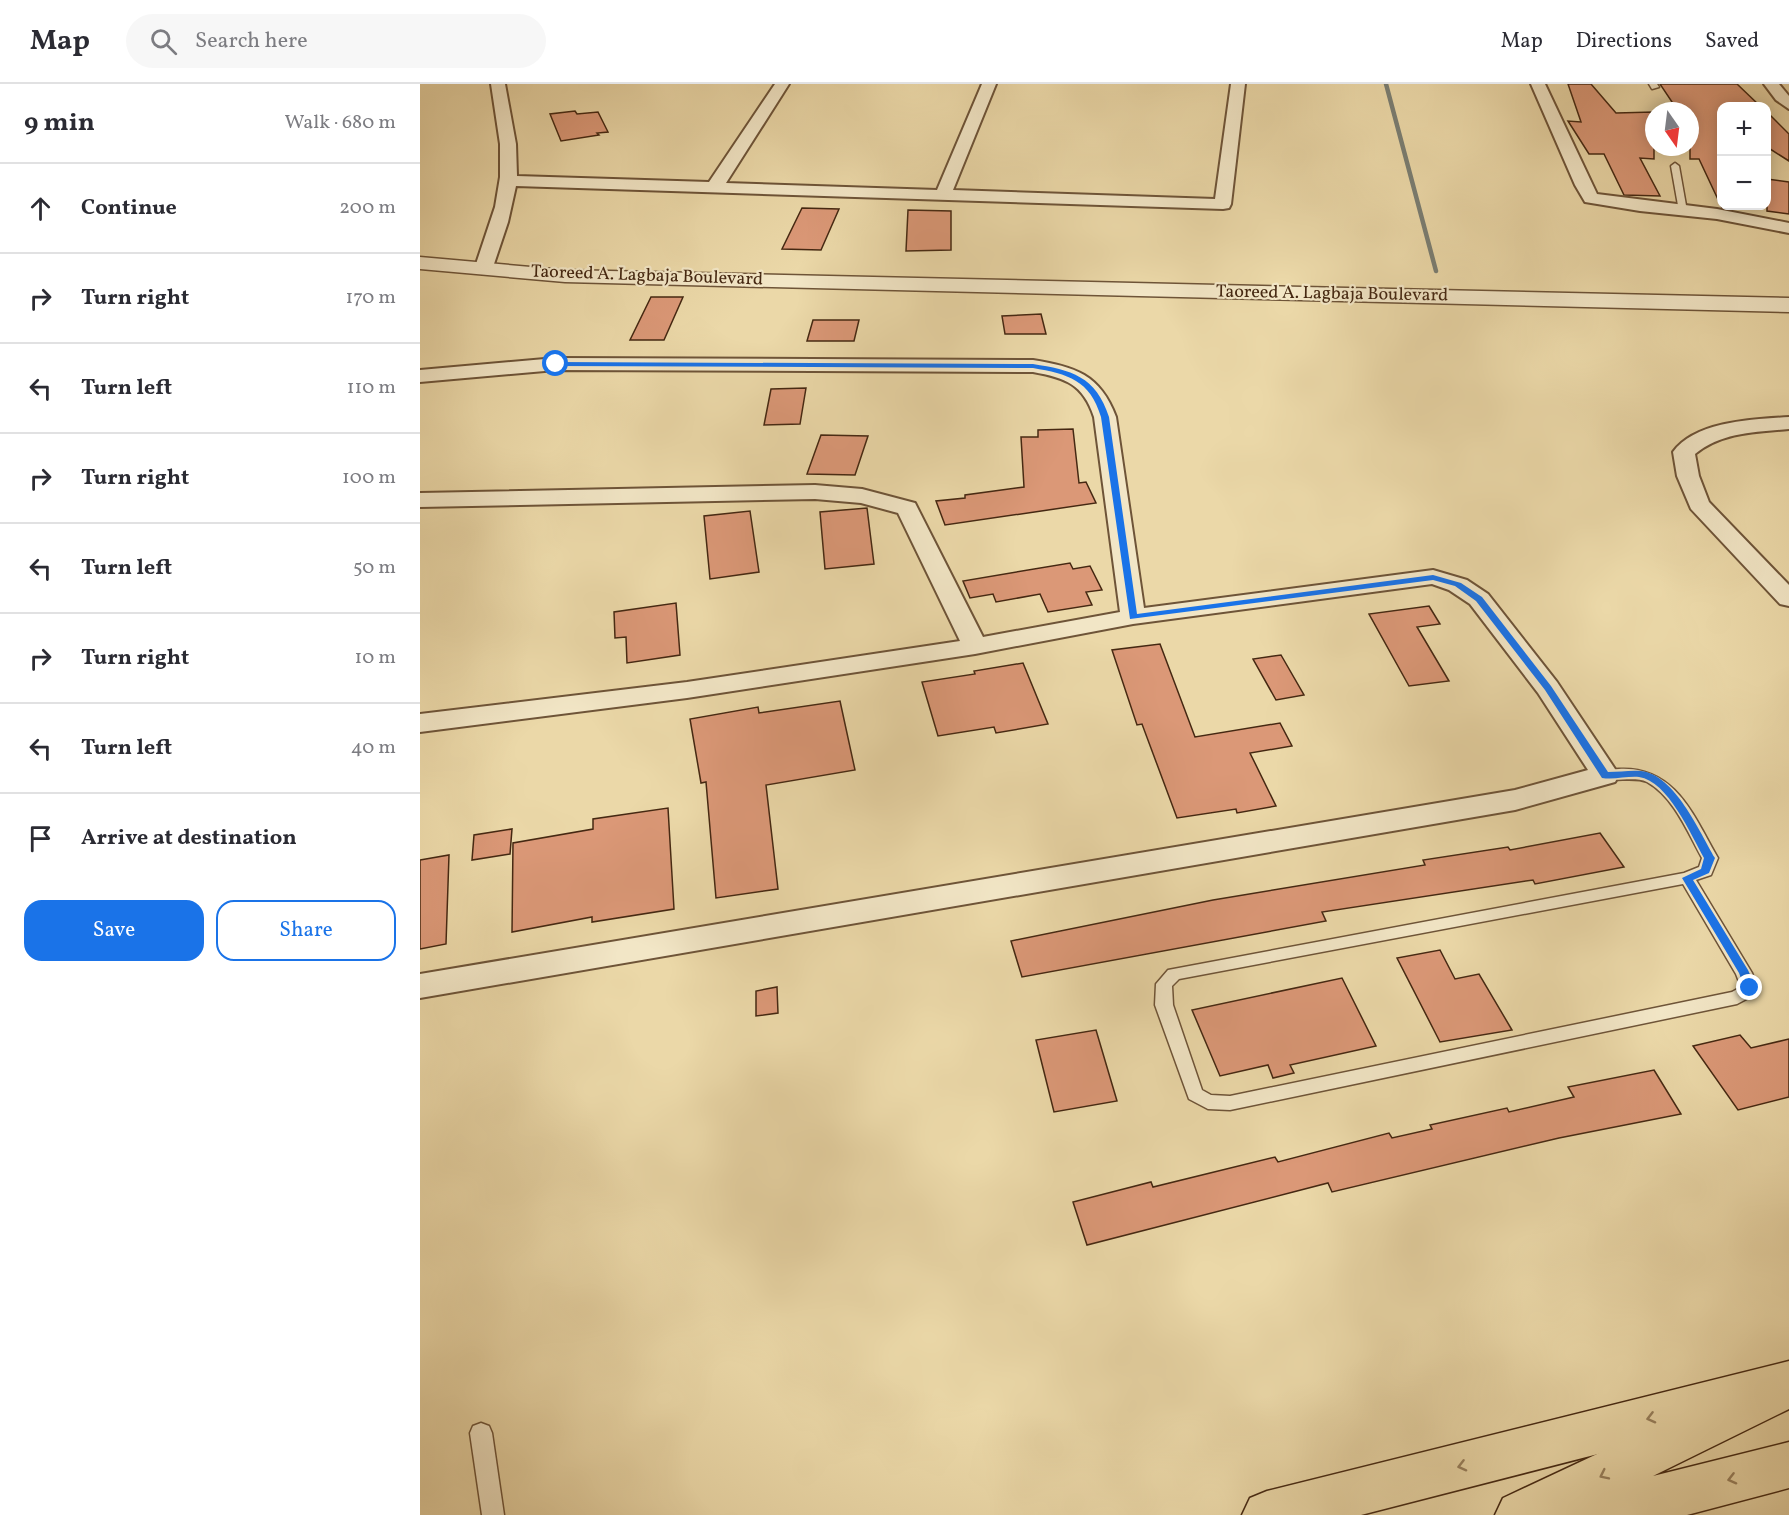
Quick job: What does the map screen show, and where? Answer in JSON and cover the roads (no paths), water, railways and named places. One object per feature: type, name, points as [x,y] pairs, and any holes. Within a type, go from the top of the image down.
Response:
[{"type":"highway","points":[[1267,1515],[1789,1384]]},
{"type":"highway","points":[[1520,1515],[1789,1384]]},
{"type":"highway","points":[[1594,1515],[1789,1465]]},
{"type":"street","points":[[484,267],[506,204],[508,181],[508,143],[499,108],[498,84]]},
{"type":"street","points":[[714,188],[782,84]]},
{"type":"street","points":[[943,195],[990,84]]},
{"type":"street","points":[[508,181],[1223,204],[1238,84]]},
{"type":"street","points":[[1538,84],[1591,198],[1717,214],[1789,228]]},
{"type":"street","points":[[1771,84],[1781,98],[1789,104]]},
{"type":"street","name":"Taoreed A. Lagbaja Boulevard","points":[[420,263],[565,276],[1789,305]]},
{"type":"street","name":"Taoreed A. Lagbaja Boulevard","points":[[874,284],[1050,288]]},
{"type":"street","points":[[420,376],[556,364],[1022,366],[1065,371],[1086,383],[1105,417],[1133,617]]},
{"type":"street","points":[[1789,423],[1740,427],[1696,441],[1684,452],[1688,476],[1699,504],[1789,599]]},
{"type":"street","points":[[420,500],[815,492],[862,496],[907,508],[975,646]]},
{"type":"street","points":[[420,723],[687,690],[975,646],[1133,617],[1433,577],[1458,585],[1479,599],[1548,688],[1605,775],[1515,800],[420,986]]},
{"type":"lane","points":[[1675,166],[1683,211]]},
{"type":"lane","points":[[1605,775],[1641,774],[1660,781],[1673,797],[1710,858],[1705,871],[1687,878],[1174,975],[1164,984],[1164,1005],[1195,1094],[1208,1102],[1230,1103],[1737,998],[1750,988],[1744,973],[1687,878]]},
{"type":"lane","points":[[481,1432],[493,1515]]},
{"type":"waterway","points":[[1386,84],[1436,271]]}]
